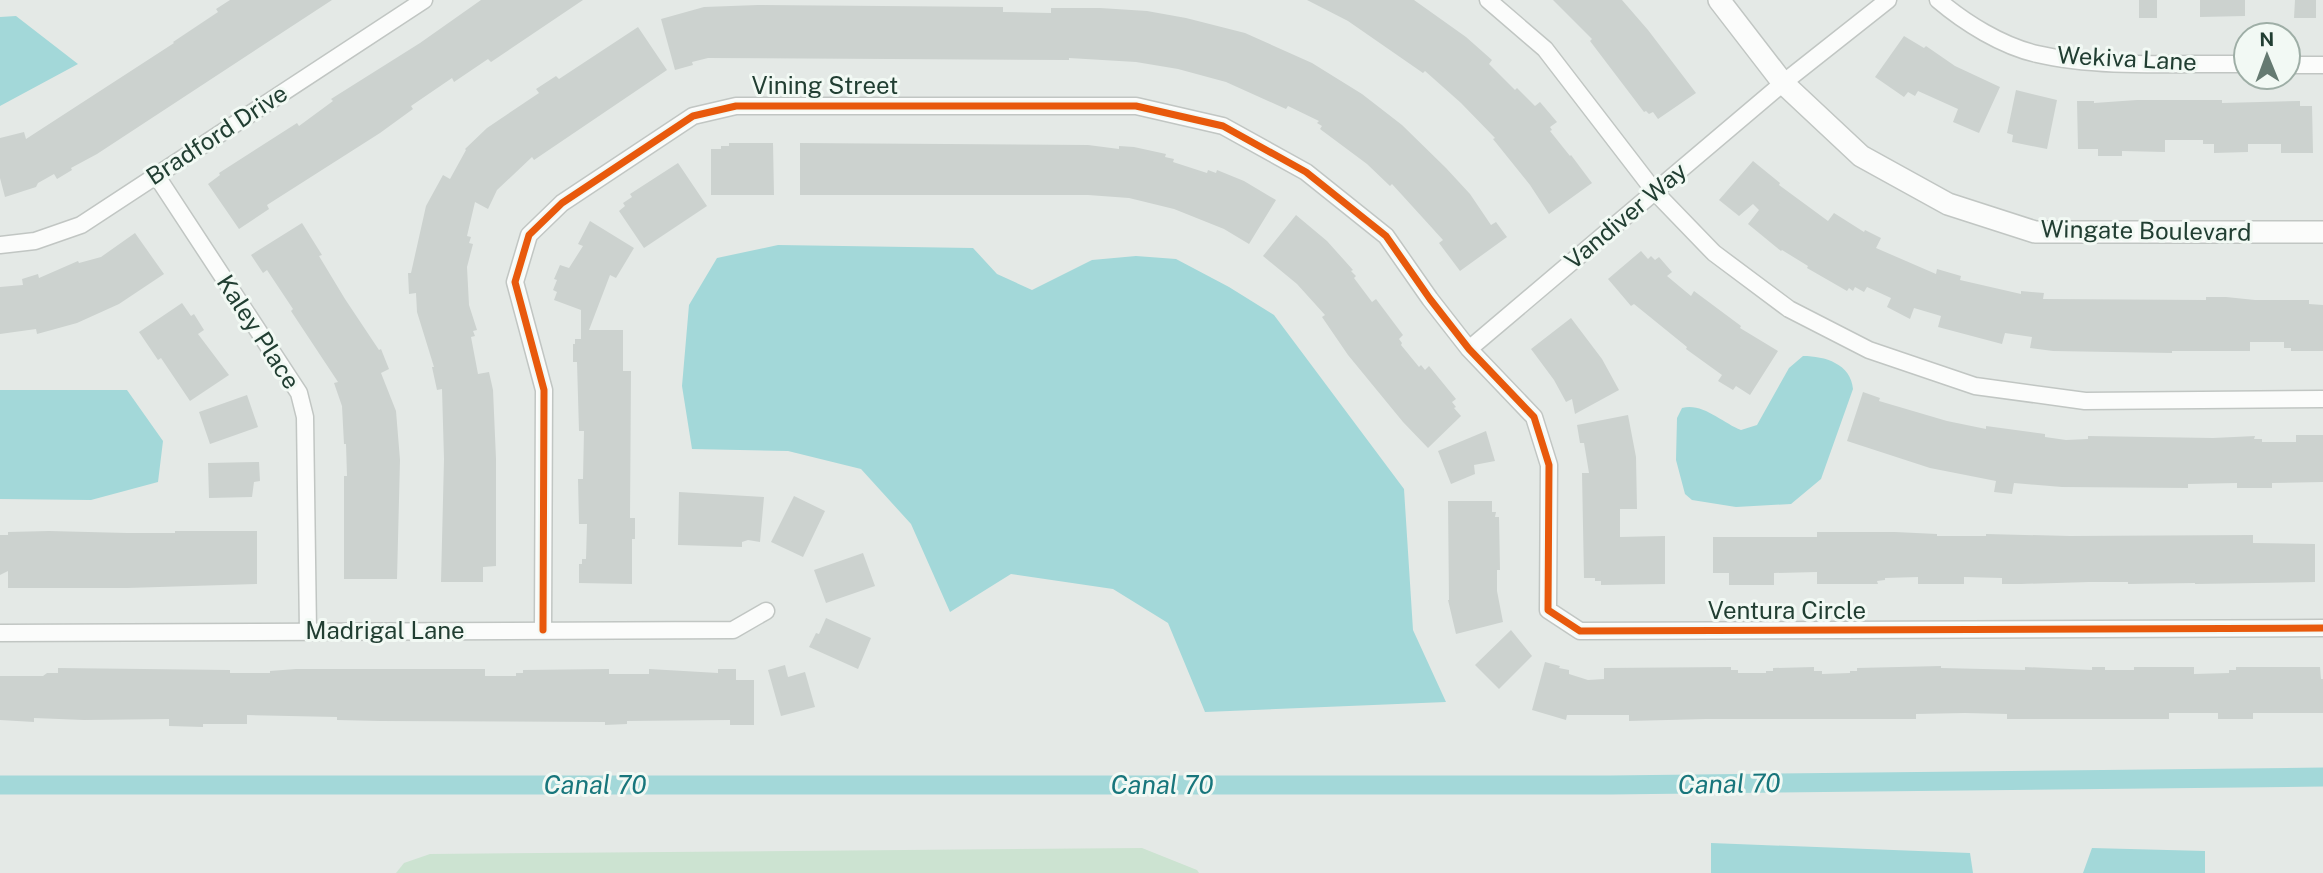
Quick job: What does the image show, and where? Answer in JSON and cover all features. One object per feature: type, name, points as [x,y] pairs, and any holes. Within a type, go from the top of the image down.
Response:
[{"type":"street","name":"Bradford Drive","points":[[0,245],[34,241],[81,225],[424,0]]},
{"type":"street","points":[[1488,0],[1545,49],[1655,192],[1714,253],[1789,309],[1869,350],[1975,386],[2085,401],[2323,399]]},
{"type":"street","name":"Wingate Boulevard","points":[[1719,0],[1783,83],[1861,156],[1948,204],[2035,232],[2323,232]]},
{"type":"street","name":"Vandiver Way","points":[[1469,349],[1783,83],[1888,0]]},
{"type":"street","name":"Wekiva Lane","points":[[1938,0],[1993,37],[2035,54],[2094,62],[2232,64]]},
{"type":"street","points":[[2302,65],[2323,65]]},
{"type":"street","name":"Vining Street","points":[[543,630],[544,390],[514,282],[529,235],[562,203],[693,117],[736,106],[1136,106],[1223,126],[1306,172],[1387,236],[1430,299],[1469,349]]},
{"type":"street","name":"Kaley Place","points":[[156,175],[299,393],[305,417],[308,631]]},
{"type":"street","name":"Ventura Circle","points":[[1469,349],[1534,417],[1549,465],[1548,610],[1580,631],[2323,628]]},
{"type":"street","name":"Madrigal Lane","points":[[0,633],[733,630],[766,611]]},
{"type":"green space","points":[[1142,848],[1199,873],[396,873],[404,863],[430,854]]},
{"type":"water","points":[[16,16],[78,64],[0,106],[0,17]]},
{"type":"water","points":[[778,245],[973,248],[997,274],[1032,290],[1092,260],[1136,256],[1176,259],[1274,315],[1404,489],[1413,630],[1446,702],[1205,712],[1168,623],[1113,589],[1011,574],[950,612],[911,524],[861,469],[788,451],[692,449],[682,386],[689,305],[717,258]]},
{"type":"water","points":[[1803,356],[1836,363],[1847,373],[1853,389],[1821,479],[1791,504],[1736,507],[1692,500],[1685,494],[1676,460],[1677,418],[1682,408],[1705,410],[1741,430],[1757,425],[1789,368]]},
{"type":"water","points":[[0,390],[127,390],[163,441],[158,482],[91,500],[0,499]]},
{"type":"water","points":[[1711,843],[1970,853],[1973,873],[1711,873]]},
{"type":"water","points":[[2092,848],[2205,851],[2205,873],[2083,873]]},
{"type":"building","points":[[230,0],[332,0],[97,154],[71,168],[72,170],[57,179],[54,174],[36,187],[5,197],[0,178],[0,138],[24,132],[26,139],[174,43],[218,12],[216,9]]},
{"type":"building","points":[[481,0],[583,0],[491,62],[488,59],[454,82],[452,78],[411,106],[413,109],[380,133],[267,205],[269,209],[239,229],[208,184],[220,175],[219,173],[297,123],[299,126],[333,101],[331,99],[420,43]]},
{"type":"building","points":[[1307,0],[1414,0],[1466,37],[1492,60],[1489,64],[1515,90],[1517,88],[1535,106],[1540,102],[1557,122],[1550,127],[1550,131],[1592,183],[1549,214],[1530,185],[1493,139],[1495,138],[1425,71],[1423,73],[1348,21]]},
{"type":"building","points":[[1553,0],[1622,0],[1696,93],[1658,119],[1653,112],[1644,112],[1590,41],[1592,39]]},
{"type":"building","points":[[2139,0],[2157,0],[2157,18],[2139,18]]},
{"type":"building","points":[[2200,0],[2245,0],[2245,16],[2200,17]]},
{"type":"building","points":[[2295,0],[2316,0],[2316,18],[2294,18]]},
{"type":"building","points":[[704,7],[1003,7],[1003,12],[1051,13],[1051,8],[1100,8],[1147,11],[1245,33],[1312,63],[1362,94],[1402,125],[1470,194],[1491,225],[1496,222],[1507,237],[1460,271],[1439,243],[1443,240],[1392,184],[1390,186],[1367,164],[1320,129],[1322,126],[1317,123],[1319,121],[1226,82],[1178,69],[1136,62],[1069,58],[708,58],[675,70],[661,19]]},
{"type":"building","points":[[638,27],[667,70],[534,160],[532,157],[497,190],[488,209],[475,202],[467,236],[471,237],[469,243],[473,244],[467,267],[469,305],[477,330],[473,331],[475,336],[471,337],[478,374],[489,372],[493,390],[496,566],[483,567],[483,582],[441,582],[444,459],[442,389],[437,390],[434,367],[417,312],[416,293],[409,294],[408,273],[411,273],[426,206],[443,175],[450,179],[465,149],[487,128],[539,93],[536,89],[556,76],[559,79]]},
{"type":"building","points":[[1904,36],[1924,48],[1926,46],[1955,66],[2000,87],[1979,133],[1953,122],[1958,109],[1918,91],[1915,96],[1908,92],[1904,97],[1875,77]]},
{"type":"building","points":[[2016,90],[2057,100],[2047,149],[2012,142],[2013,135],[2007,133]]},
{"type":"building","points":[[2222,100],[2222,103],[2300,101],[2300,106],[2312,106],[2313,153],[2281,153],[2281,144],[2248,144],[2248,152],[2214,153],[2214,144],[2203,144],[2203,140],[2165,140],[2165,152],[2122,151],[2122,156],[2098,156],[2098,149],[2078,149],[2077,101],[2094,103]]},
{"type":"building","points":[[729,143],[773,143],[774,195],[711,195],[711,149],[721,149],[721,146],[729,146]]},
{"type":"building","points":[[800,143],[1088,145],[1119,149],[1119,146],[1134,147],[1166,154],[1165,157],[1174,159],[1173,162],[1207,173],[1208,170],[1216,173],[1217,170],[1244,181],[1276,200],[1249,244],[1224,229],[1174,209],[1129,198],[1088,195],[800,195]]},
{"type":"building","points":[[1753,161],[1780,183],[1779,185],[1828,221],[1834,213],[1864,232],[1865,230],[1881,238],[1876,248],[1936,274],[1937,269],[1961,276],[1960,280],[2021,294],[2021,291],[2044,293],[2043,299],[2206,300],[2206,297],[2226,297],[2309,300],[2309,304],[2323,305],[2323,351],[2291,351],[2291,348],[2284,348],[2284,342],[2250,342],[2250,351],[2053,351],[2030,348],[2032,337],[2005,333],[2002,344],[1938,327],[1941,316],[1914,308],[1910,319],[1887,307],[1891,298],[1867,287],[1864,292],[1855,287],[1853,291],[1849,288],[1847,291],[1781,251],[1748,224],[1759,210],[1753,204],[1739,216],[1719,200]]},
{"type":"building","points":[[678,163],[707,206],[644,248],[619,211],[625,206],[623,203],[632,197],[630,194]]},
{"type":"building","points":[[1296,215],[1327,241],[1353,270],[1351,271],[1356,276],[1354,278],[1372,302],[1376,299],[1403,335],[1399,339],[1401,345],[1419,367],[1421,365],[1425,370],[1429,366],[1456,399],[1452,402],[1461,416],[1428,448],[1348,355],[1322,317],[1325,315],[1297,284],[1263,256]]},
{"type":"building","points":[[590,221],[634,248],[616,278],[610,275],[589,330],[623,330],[623,371],[631,371],[630,518],[635,518],[632,584],[579,583],[579,564],[582,564],[582,559],[586,559],[587,524],[579,524],[578,479],[583,479],[584,431],[579,431],[577,362],[573,362],[573,344],[575,339],[581,339],[581,310],[554,300],[557,292],[553,290],[560,265],[569,268],[583,246],[578,244]]},
{"type":"building","points":[[302,223],[345,299],[379,350],[381,349],[389,369],[381,373],[396,411],[400,460],[397,579],[344,579],[344,476],[347,476],[342,406],[334,383],[338,382],[267,270],[263,273],[251,255]]},
{"type":"building","points":[[135,233],[164,274],[119,304],[77,323],[37,334],[36,329],[0,334],[0,287],[23,285],[22,279],[38,274],[39,278],[78,261],[79,263],[101,257]]},
{"type":"building","points":[[1641,251],[1648,259],[1651,256],[1655,260],[1659,257],[1672,272],[1667,276],[1691,296],[1694,291],[1741,326],[1740,328],[1778,351],[1750,395],[1736,386],[1733,390],[1718,381],[1722,375],[1686,349],[1687,347],[1634,304],[1631,306],[1608,279]]},
{"type":"building","points":[[182,303],[191,316],[194,314],[204,330],[198,334],[229,375],[190,401],[161,358],[158,360],[139,332]]},
{"type":"building","points":[[1571,318],[1602,359],[1619,390],[1575,414],[1572,399],[1566,402],[1554,380],[1531,349]]},
{"type":"building","points":[[1863,392],[1880,398],[1879,401],[1947,421],[1986,429],[1986,426],[2045,434],[2045,437],[2066,440],[2088,439],[2088,436],[2255,436],[2254,439],[2262,439],[2262,442],[2296,442],[2296,435],[2323,435],[2323,482],[2272,483],[2272,488],[2237,488],[2237,483],[2188,484],[2188,488],[2062,487],[2014,483],[2012,494],[1994,492],[1996,481],[1930,468],[1847,441]]},
{"type":"building","points":[[247,395],[258,427],[210,444],[199,412]]},
{"type":"building","points":[[1628,415],[1636,457],[1637,509],[1620,509],[1620,537],[1665,536],[1665,584],[1601,585],[1601,581],[1595,581],[1595,578],[1584,578],[1582,473],[1589,473],[1584,443],[1580,443],[1577,425]]},
{"type":"building","points":[[1486,431],[1495,461],[1474,465],[1475,474],[1451,484],[1438,451]]},
{"type":"building","points":[[259,462],[260,481],[254,482],[252,497],[209,498],[208,463]]},
{"type":"building","points":[[679,492],[764,497],[760,542],[748,540],[742,542],[742,547],[678,545]]},
{"type":"building","points":[[794,496],[825,511],[803,557],[771,542]]},
{"type":"building","points":[[1448,501],[1492,501],[1492,512],[1496,512],[1495,517],[1499,517],[1500,570],[1497,570],[1497,591],[1503,622],[1456,634],[1448,600]]},
{"type":"building","points":[[257,531],[257,584],[8,588],[8,571],[0,575],[0,535],[8,535],[8,532]]},
{"type":"building","points":[[1817,532],[1895,532],[1937,536],[2253,535],[2253,543],[2315,544],[2315,582],[2002,584],[2002,578],[1964,577],[1964,584],[1918,584],[1918,577],[1885,578],[1877,581],[1878,584],[1817,584],[1817,572],[1774,573],[1774,585],[1729,585],[1729,573],[1713,573],[1713,537],[1817,537]]},
{"type":"building","points":[[863,553],[875,586],[826,603],[814,570]]},
{"type":"building","points":[[826,618],[871,638],[858,669],[809,647]]},
{"type":"building","points":[[1511,630],[1532,656],[1499,689],[1475,665]]},
{"type":"building","points":[[1545,662],[1560,666],[1559,668],[1569,670],[1569,674],[1588,680],[1604,679],[1604,668],[1731,667],[1731,670],[1738,670],[1738,673],[1766,673],[1773,671],[1773,668],[1814,667],[1814,671],[1822,671],[1822,674],[1850,673],[1857,671],[1857,668],[1941,666],[2025,670],[2025,667],[2092,670],[2092,667],[2105,667],[2105,670],[2134,670],[2134,667],[2194,667],[2194,674],[2229,673],[2229,670],[2236,670],[2236,667],[2320,667],[2323,679],[2323,713],[2253,713],[2253,719],[2218,719],[2218,713],[2169,713],[2169,719],[2007,719],[2007,714],[1965,713],[1916,714],[1916,719],[1629,721],[1629,715],[1567,715],[1566,720],[1532,710]]},
{"type":"building","points":[[785,665],[788,677],[805,672],[815,707],[781,716],[768,670]]},
{"type":"building","points":[[58,668],[230,670],[230,673],[270,673],[296,669],[485,669],[485,676],[516,676],[516,673],[523,673],[523,670],[609,669],[609,674],[649,674],[649,669],[718,673],[718,669],[736,669],[736,680],[754,680],[754,725],[730,725],[730,720],[627,721],[627,724],[605,725],[605,722],[380,721],[247,715],[247,724],[203,724],[203,727],[169,726],[169,719],[34,718],[34,722],[0,720],[0,676],[43,676],[47,673],[58,673]]},
{"type":"waterway","name":"Canal 70","points":[[0,785],[1610,785],[2323,777]]},
{"type":"cycle path","points":[[543,630],[544,390],[515,282],[529,235],[562,203],[693,116],[736,106],[1136,106],[1223,126],[1306,172],[1386,236],[1469,349],[1534,417],[1549,465],[1548,610],[1580,631],[2323,628]]}]
